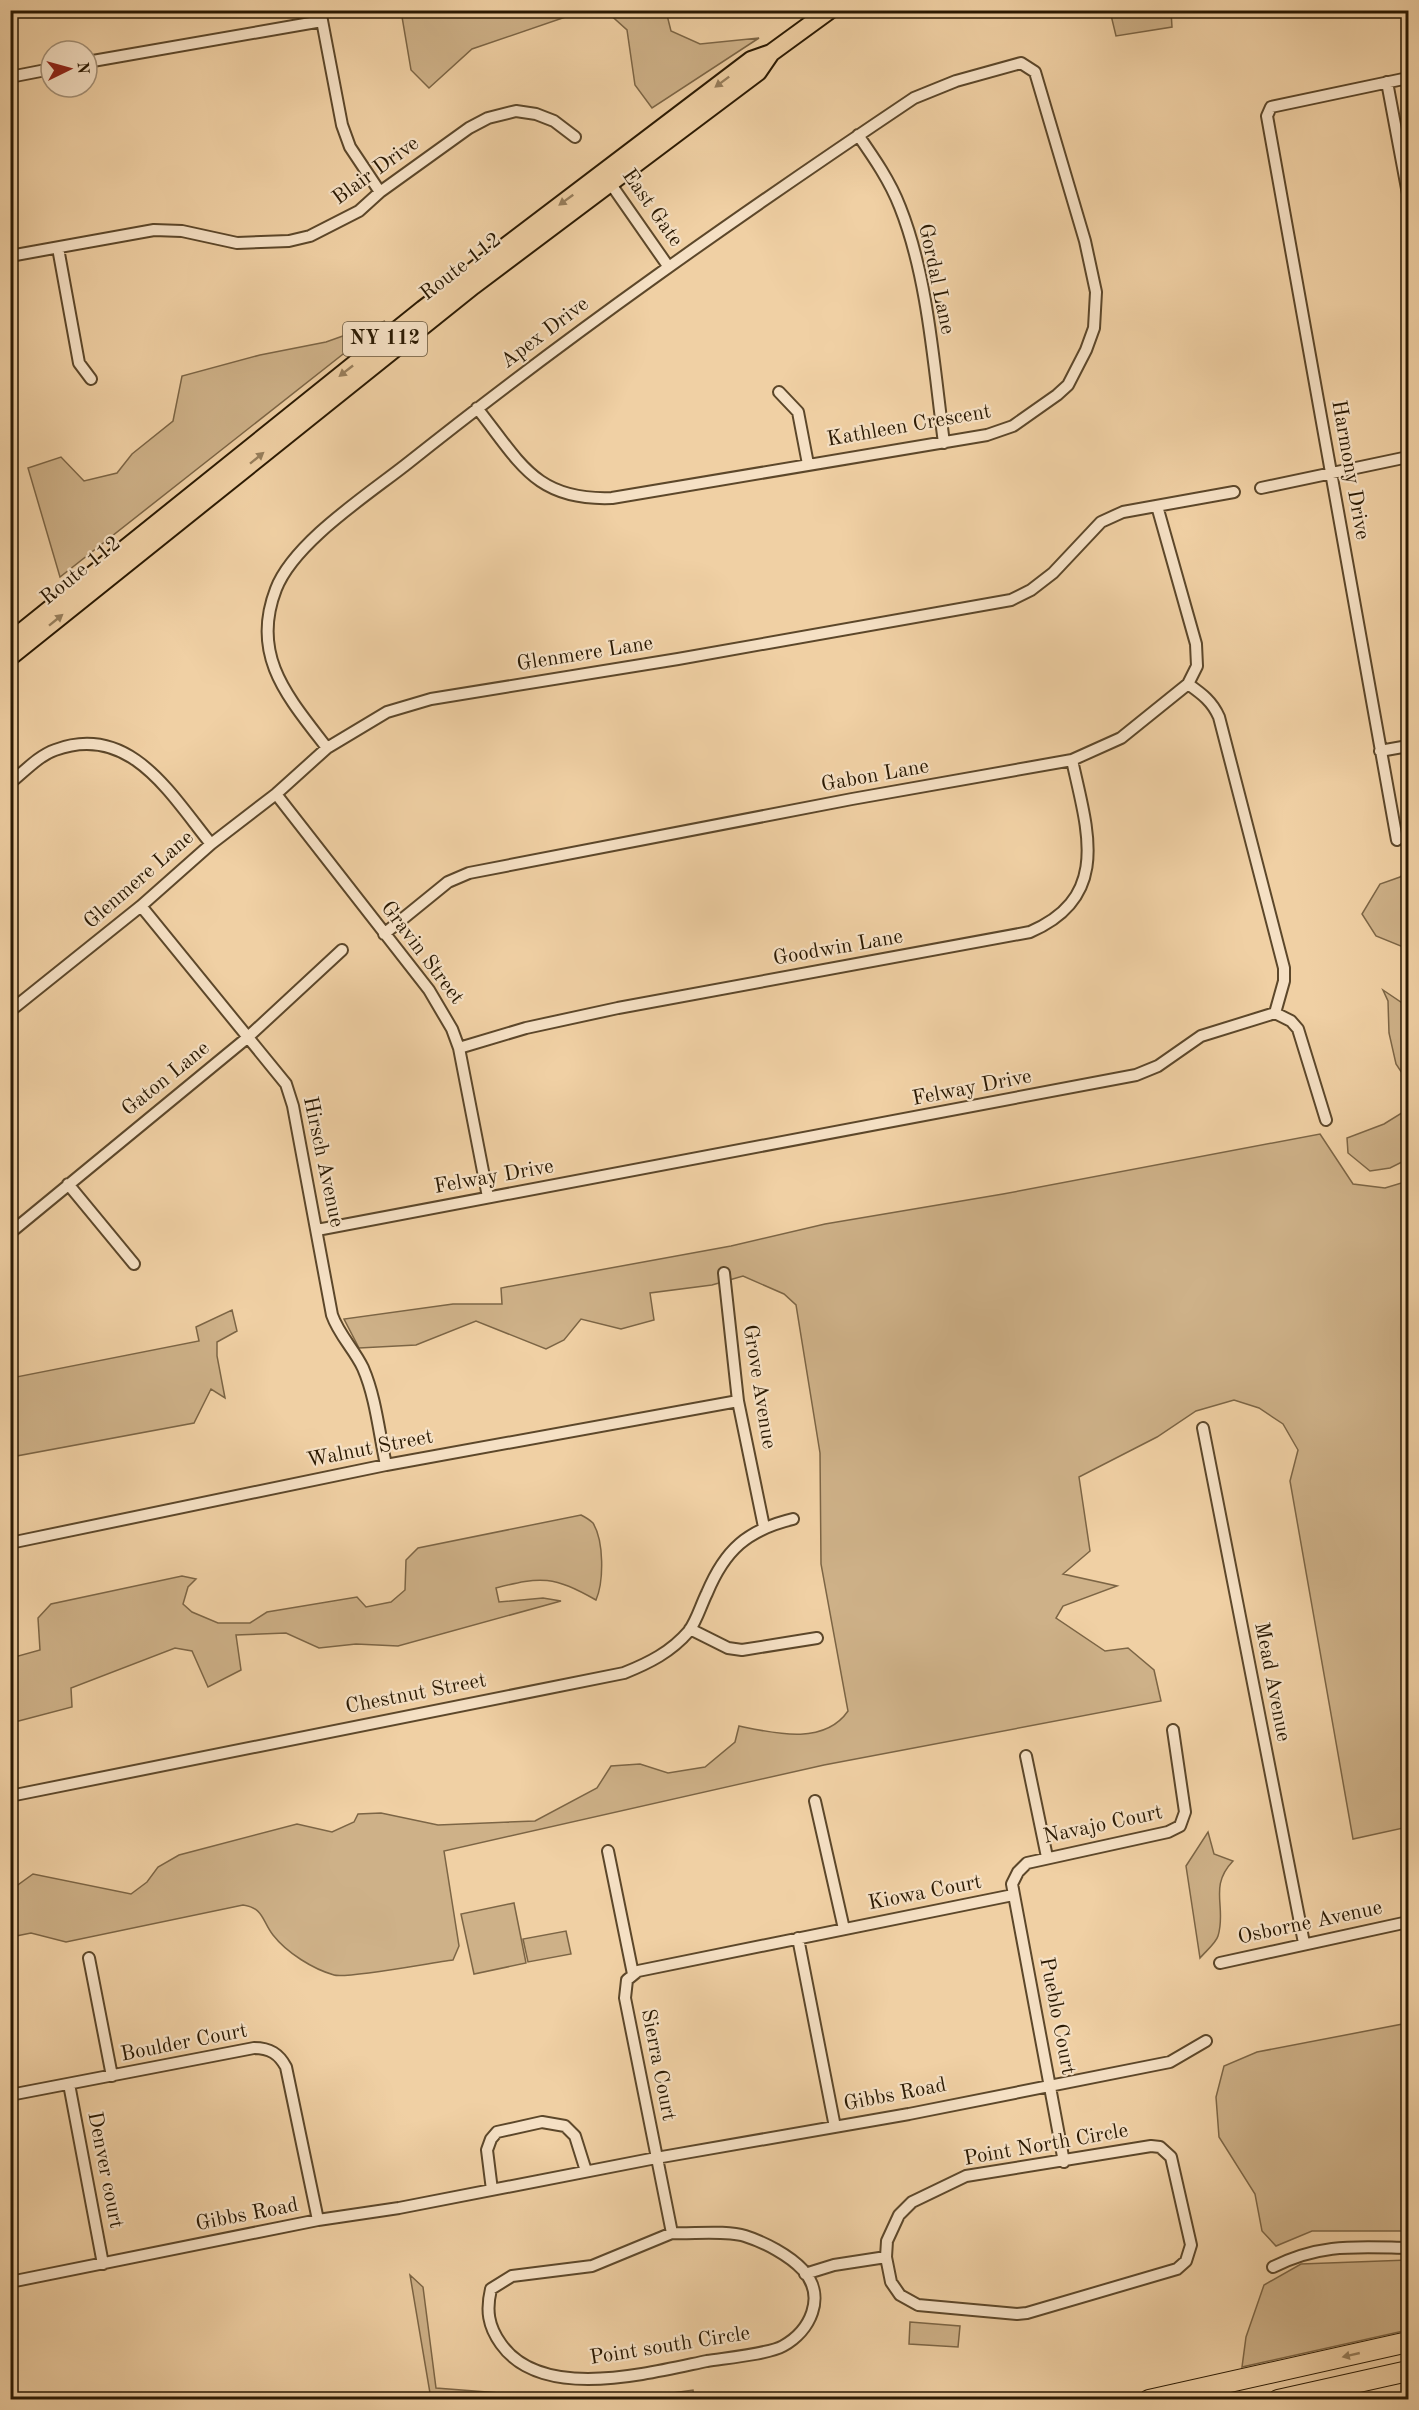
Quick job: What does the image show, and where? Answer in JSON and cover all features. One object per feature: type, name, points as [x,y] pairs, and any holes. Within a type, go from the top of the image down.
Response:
[{"type":"highway","points":[[1149,2400],[1408,2342]]},
{"type":"highway","points":[[1278,2400],[1408,2371]]},
{"type":"main road","name":"Route 112","points":[[10,657],[751,60],[771,52],[830,10]]},
{"type":"main road","name":"Route 112","points":[[10,641],[423,309],[607,178]]},
{"type":"street","points":[[99,60],[321,16],[342,125],[350,147],[380,192]]},
{"type":"street","name":"Apex Drive","points":[[327,748],[297,709],[269,659],[267,622],[277,587],[299,553],[477,408],[668,266],[858,135],[933,88],[1021,63]]},
{"type":"street","name":"Kathleen Crescent","points":[[477,408],[533,477],[564,495],[587,499],[675,488],[808,464],[945,443],[987,435],[1013,426],[1058,395],[1076,371],[1094,328],[1096,292],[1085,241],[1041,86],[1035,72],[1021,63]]},
{"type":"street","points":[[10,77],[39,71]]},
{"type":"street","points":[[1408,78],[1387,82],[1408,194]]},
{"type":"street","name":"Harmony Drive","points":[[1387,82],[1271,107],[1267,116],[1396,840]]},
{"type":"street","name":"Blair Drive","points":[[10,256],[154,230],[182,231],[237,243],[290,241],[333,226],[359,211],[380,192],[469,128],[502,112],[516,111],[536,114],[554,121],[575,137]]},
{"type":"street","name":"Gordal Lane","points":[[858,135],[889,184],[908,234],[926,310],[945,443]]},
{"type":"street","name":"East Gate","points":[[607,178],[668,266]]},
{"type":"street","points":[[58,248],[79,363],[91,379]]},
{"type":"street","points":[[780,392],[798,412],[808,464]]},
{"type":"street","points":[[1261,488],[1408,457]]},
{"type":"street","name":"Glenmere Lane","points":[[10,1011],[141,906],[210,844],[276,794],[327,748],[387,712],[431,699],[678,659],[1011,600],[1031,590],[1053,573],[1101,522],[1123,512],[1234,492]]},
{"type":"street","name":"Gabon Lane","points":[[384,934],[448,882],[470,873],[852,799],[1072,760],[1121,738],[1188,684],[1197,666],[1199,655],[1157,506]]},
{"type":"street","points":[[1188,684],[1214,705],[1218,717],[1284,968],[1284,981],[1275,1013],[1291,1021],[1298,1029],[1326,1120]]},
{"type":"street","points":[[10,783],[55,750],[83,744],[114,749],[132,756],[147,767],[210,844]]},
{"type":"street","points":[[1380,751],[1408,746]]},
{"type":"street","name":"Goodwin Lane","points":[[459,1048],[526,1028],[618,1008],[1030,932],[1044,926],[1059,916],[1073,900],[1082,886],[1089,862],[1088,834],[1072,760]]},
{"type":"street","name":"Gravin Street","points":[[276,794],[429,990],[452,1029],[459,1048],[488,1197]]},
{"type":"street","name":"Hirsch Avenue","points":[[141,906],[286,1084],[317,1230],[332,1315],[338,1331],[361,1364],[370,1384],[386,1465]]},
{"type":"street","name":"Gaton Lane","points":[[10,1233],[248,1038],[342,950]]},
{"type":"street","name":"Felway Drive","points":[[317,1230],[1136,1075],[1158,1065],[1201,1036],[1275,1013]]},
{"type":"street","points":[[68,1184],[134,1264]]},
{"type":"street","name":"Grove Avenue","points":[[724,1273],[738,1401],[764,1527]]},
{"type":"street","name":"Walnut Street","points":[[10,1543],[386,1465],[738,1401]]},
{"type":"street","name":"Mead Avenue","points":[[1203,1428],[1304,1943]]},
{"type":"street","name":"Chestnut Street","points":[[10,1796],[624,1673],[668,1651],[690,1629],[717,1570],[726,1556],[742,1541],[764,1527],[793,1519]]},
{"type":"street","points":[[690,1629],[728,1648],[742,1650],[817,1638]]},
{"type":"street","name":"Navajo Court","points":[[1014,1878],[1027,1863],[1168,1832],[1180,1827],[1185,1812],[1173,1730]]},
{"type":"street","points":[[1026,1756],[1047,1857]]},
{"type":"street","points":[[630,1977],[638,1971],[844,1929],[815,1801]]},
{"type":"street","name":"Sierra Court","points":[[608,1851],[630,1977],[625,1998],[672,2233]]},
{"type":"street","name":"Pueblo Court","points":[[1014,1878],[1013,1895],[1064,2162]]},
{"type":"street","name":"Kiowa Court","points":[[844,1929],[1013,1895]]},
{"type":"street","name":"Osborne Avenue","points":[[1220,1963],[1408,1922]]},
{"type":"street","points":[[798,1938],[835,2127]]},
{"type":"street","points":[[89,1958],[112,2076]]},
{"type":"street","name":"Gibbs Road","points":[[10,2282],[318,2220],[835,2127],[1170,2062],[1206,2041]]},
{"type":"street","name":"Boulder Court","points":[[10,2095],[254,2048],[266,2049],[275,2053],[286,2067],[318,2220]]},
{"type":"street","name":"Denver court","points":[[69,2084],[103,2264]]},
{"type":"street","points":[[492,2190],[487,2150],[491,2139],[497,2132],[542,2122],[565,2126],[575,2136],[586,2171]]},
{"type":"street","name":"Point North Circle","points":[[1151,2146],[1164,2150],[1174,2164],[1191,2244],[1186,2261],[1177,2269],[1027,2313],[911,2303],[900,2295],[891,2282],[886,2256],[887,2241],[894,2222],[912,2202],[966,2176],[1064,2162],[1151,2146]]},
{"type":"street","name":"Point south Circle","points":[[672,2233],[743,2235],[781,2253],[805,2274],[813,2289],[814,2310],[804,2332],[781,2348],[645,2373],[578,2380],[525,2367],[506,2352],[493,2333],[486,2307],[491,2289],[512,2276],[592,2266],[672,2233]]},
{"type":"street","points":[[1273,2267],[1298,2255],[1324,2248],[1408,2248]]},
{"type":"street","points":[[805,2274],[834,2265],[886,2256]]},
{"type":"shaded area","points":[[401,10],[583,11],[472,49],[429,88],[411,70]]},
{"type":"shaded area","points":[[606,11],[666,11],[671,31],[700,44],[759,38],[652,108],[635,85],[627,30]]},
{"type":"shaded area","points":[[1110,11],[1171,11],[1172,27],[1116,36]]},
{"type":"shaded area","points":[[385,321],[60,577],[28,468],[61,457],[84,481],[117,473],[132,454],[173,421],[182,376],[260,355],[326,342]]},
{"type":"shaded area","points":[[1408,870],[1408,949],[1376,936],[1362,914],[1380,884],[1400,877]]},
{"type":"shaded area","points":[[1383,990],[1408,1007],[1408,1108],[1406,1079],[1396,1064],[1389,1033],[1388,1001]]},
{"type":"shaded area","points":[[1408,1109],[1408,1159],[1390,1168],[1370,1171],[1348,1153],[1347,1138],[1384,1124]]},
{"type":"shaded area","points":[[1320,1134],[1353,1184],[1385,1188],[1408,1181],[1408,1827],[1353,1839],[1290,1481],[1298,1450],[1283,1424],[1259,1408],[1234,1400],[1196,1411],[1157,1437],[1079,1477],[1090,1551],[1063,1574],[1117,1586],[1063,1606],[1056,1618],[1105,1651],[1128,1648],[1154,1670],[1161,1701],[824,1765],[444,1851],[459,1946],[453,1960],[372,1973],[334,1975],[293,1954],[273,1935],[259,1912],[243,1905],[66,1942],[31,1933],[11,1937],[11,1890],[33,1874],[131,1894],[147,1882],[158,1867],[179,1855],[297,1824],[332,1832],[354,1822],[358,1814],[381,1813],[438,1825],[535,1821],[597,1788],[611,1766],[640,1764],[668,1773],[705,1767],[735,1742],[739,1726],[782,1734],[812,1733],[838,1722],[848,1711],[821,1564],[820,1453],[796,1305],[784,1294],[743,1276],[712,1285],[650,1293],[654,1320],[621,1329],[581,1319],[564,1340],[546,1349],[476,1321],[416,1345],[359,1348],[344,1319],[453,1304],[502,1304],[501,1288],[731,1246],[825,1224],[1003,1194]]},
{"type":"shaded area","points":[[232,1310],[237,1331],[217,1342],[217,1356],[225,1398],[211,1389],[194,1423],[11,1457],[11,1378],[199,1341],[196,1327]]},
{"type":"shaded area","points":[[581,1515],[593,1523],[601,1550],[599,1592],[596,1600],[558,1582],[537,1580],[512,1584],[496,1588],[499,1602],[543,1598],[561,1601],[398,1646],[356,1644],[319,1648],[286,1633],[236,1635],[241,1670],[208,1687],[192,1651],[175,1648],[71,1688],[72,1707],[11,1723],[11,1658],[40,1650],[38,1618],[51,1604],[182,1576],[196,1579],[188,1587],[183,1604],[192,1612],[218,1623],[250,1623],[267,1612],[357,1597],[366,1607],[391,1602],[405,1590],[406,1560],[418,1548]]},
{"type":"shaded area","points":[[1208,1832],[1214,1854],[1233,1861],[1221,1880],[1221,1916],[1217,1939],[1200,1958],[1186,1866]]},
{"type":"shaded area","points":[[514,1903],[526,1963],[474,1974],[461,1914]]},
{"type":"shaded area","points":[[566,1931],[571,1954],[528,1962],[523,1939]]},
{"type":"shaded area","points":[[1408,2023],[1408,2231],[1312,2231],[1276,2246],[1262,2231],[1255,2194],[1219,2137],[1216,2097],[1224,2066],[1257,2052]]},
{"type":"shaded area","points":[[1408,2260],[1408,2330],[1242,2367],[1246,2337],[1264,2285],[1301,2264]]},
{"type":"shaded area","points":[[410,2275],[423,2287],[436,2388],[579,2399],[431,2399]]},
{"type":"shaded area","points":[[910,2322],[960,2326],[958,2347],[909,2344]]},
{"type":"shaded area","points":[[693,2390],[694,2399],[629,2399]]}]
